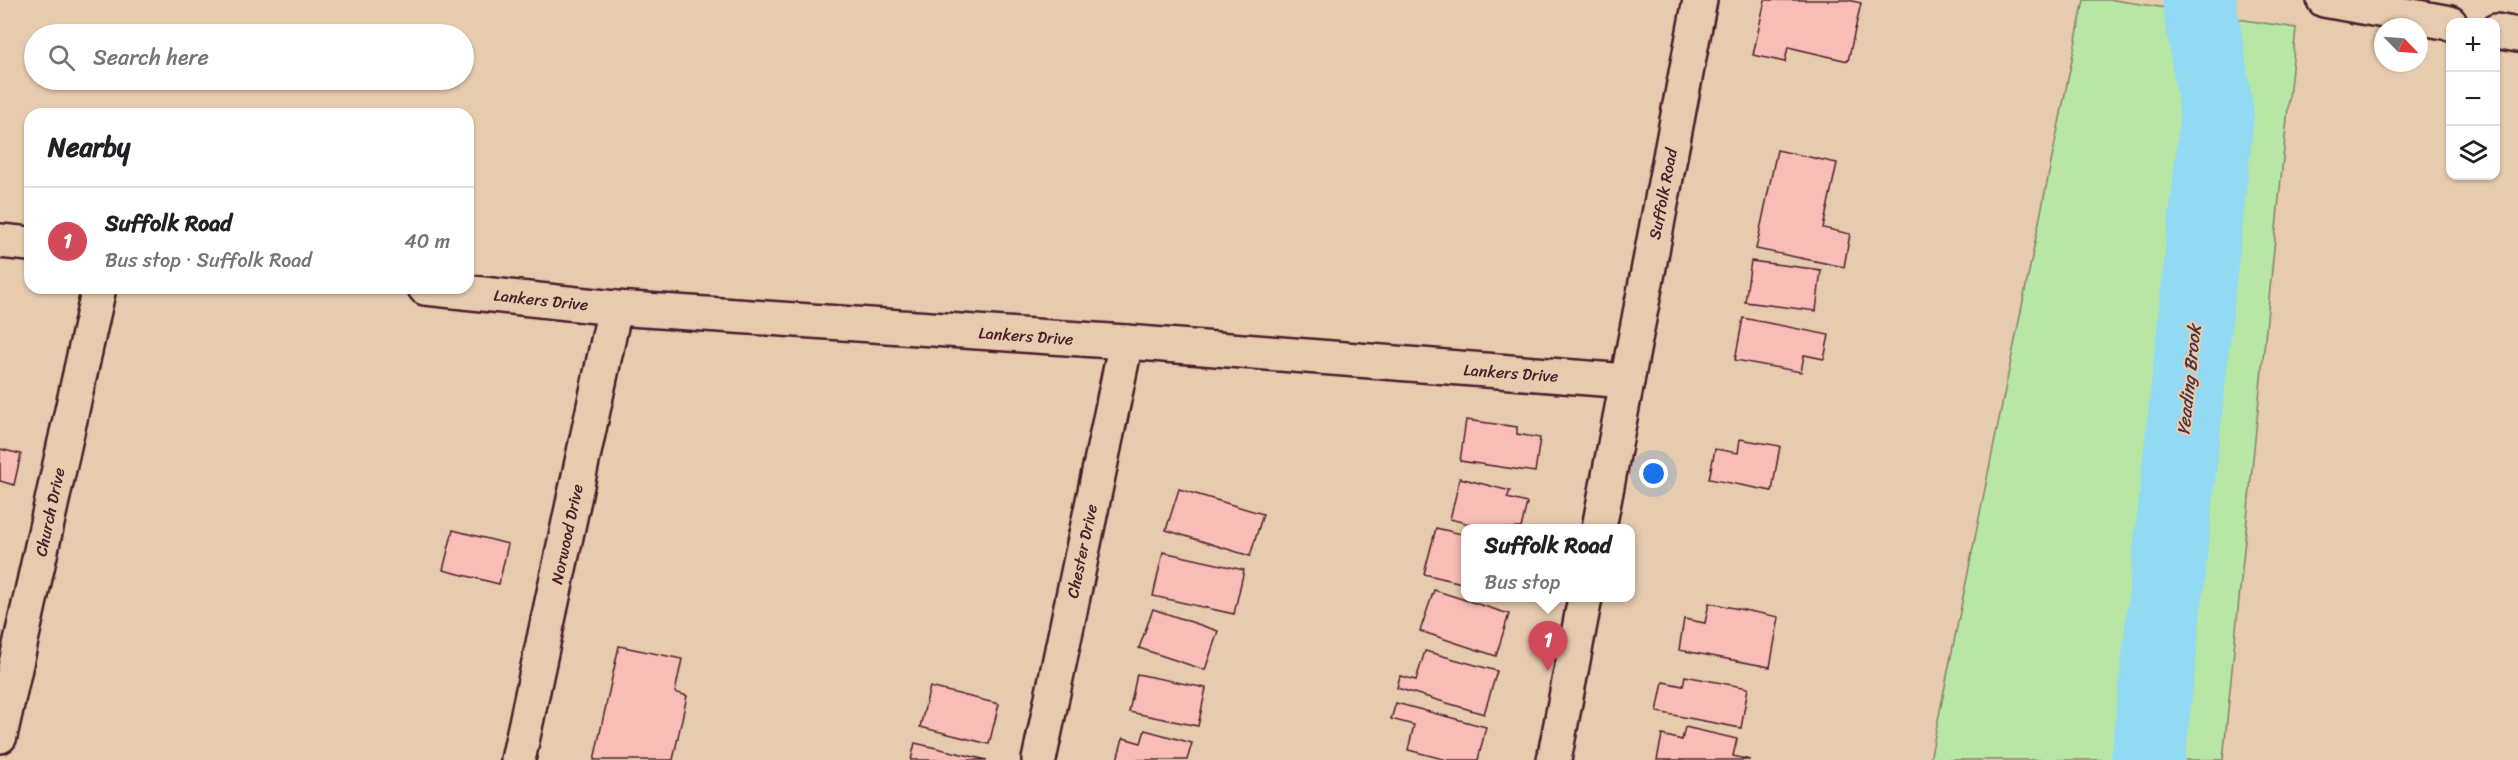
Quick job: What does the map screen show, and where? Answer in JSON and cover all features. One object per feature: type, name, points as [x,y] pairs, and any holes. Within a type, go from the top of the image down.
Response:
[{"type":"street","name":"Suffolk Road","points":[[1600,524],[1700,0]]},
{"type":"street","points":[[2325,0],[2446,21]]},
{"type":"street","points":[[2500,32],[2518,35]]},
{"type":"street","points":[[0,241],[24,243]]},
{"type":"street","name":"Lankers Drive","points":[[474,293],[615,308],[1126,342],[1628,381]]},
{"type":"street","name":"Church Drive","points":[[0,736],[98,294]]},
{"type":"street","name":"Norwood Drive","points":[[518,760],[615,308]]},
{"type":"street","name":"Chester Drive","points":[[1039,760],[1126,342]]},
{"type":"street","points":[[1554,760],[1585,602]]},
{"type":"green space","points":[[2084,0],[2114,0],[2296,28],[2223,760],[1930,760]]},
{"type":"building","points":[[1765,0],[1848,0],[1861,3],[1848,61],[1788,47],[1785,62],[1753,55]]},
{"type":"building","points":[[1777,150],[1837,163],[1823,228],[1850,234],[1844,267],[1756,249]]},
{"type":"building","points":[[1751,261],[1821,270],[1816,311],[1745,302]]},
{"type":"building","points":[[1743,318],[1829,335],[1824,359],[1804,355],[1801,372],[1735,360]]},
{"type":"building","points":[[1466,420],[1517,427],[1517,434],[1540,438],[1535,472],[1460,461]]},
{"type":"building","points":[[1740,439],[1780,446],[1772,491],[1709,479],[1715,449],[1738,453]]},
{"type":"building","points":[[0,449],[21,454],[14,485],[0,481]]},
{"type":"building","points":[[1460,478],[1510,491],[1507,498],[1527,503],[1522,524],[1469,524],[1450,519]]},
{"type":"building","points":[[1179,489],[1263,514],[1250,556],[1166,530]]},
{"type":"building","points":[[1436,528],[1461,534],[1461,583],[1424,574]]},
{"type":"building","points":[[453,530],[508,544],[499,584],[443,570]]},
{"type":"building","points":[[1163,552],[1244,570],[1234,614],[1153,596]]},
{"type":"building","points":[[1434,590],[1461,599],[1461,602],[1472,602],[1509,614],[1496,656],[1420,631]]},
{"type":"building","points":[[1709,603],[1779,617],[1770,667],[1679,650],[1684,619],[1705,623]]},
{"type":"building","points":[[1153,609],[1218,631],[1205,670],[1139,648]]},
{"type":"building","points":[[619,646],[682,659],[675,692],[687,696],[673,760],[594,760]]},
{"type":"building","points":[[1425,651],[1497,671],[1484,714],[1397,688],[1400,676],[1416,680]]},
{"type":"building","points":[[1137,674],[1206,688],[1198,726],[1129,712]]},
{"type":"building","points":[[1685,676],[1748,688],[1741,728],[1657,712],[1663,682],[1683,686]]},
{"type":"building","points":[[930,687],[999,704],[989,744],[920,727]]},
{"type":"building","points":[[1396,703],[1486,727],[1478,760],[1447,760],[1408,750],[1414,725],[1391,719]]},
{"type":"building","points":[[1685,727],[1737,739],[1733,756],[1750,760],[1657,760],[1662,735],[1682,740]]},
{"type":"building","points":[[1145,730],[1192,743],[1187,760],[1117,760],[1123,738],[1141,743]]},
{"type":"building","points":[[915,743],[987,760],[911,760]]},
{"type":"waterway","name":"Yeading Brook","points":[[2148,760],[2217,115],[2199,0]]},
{"type":"place","name":"Suffolk Road","points":[[1548,671]]}]
